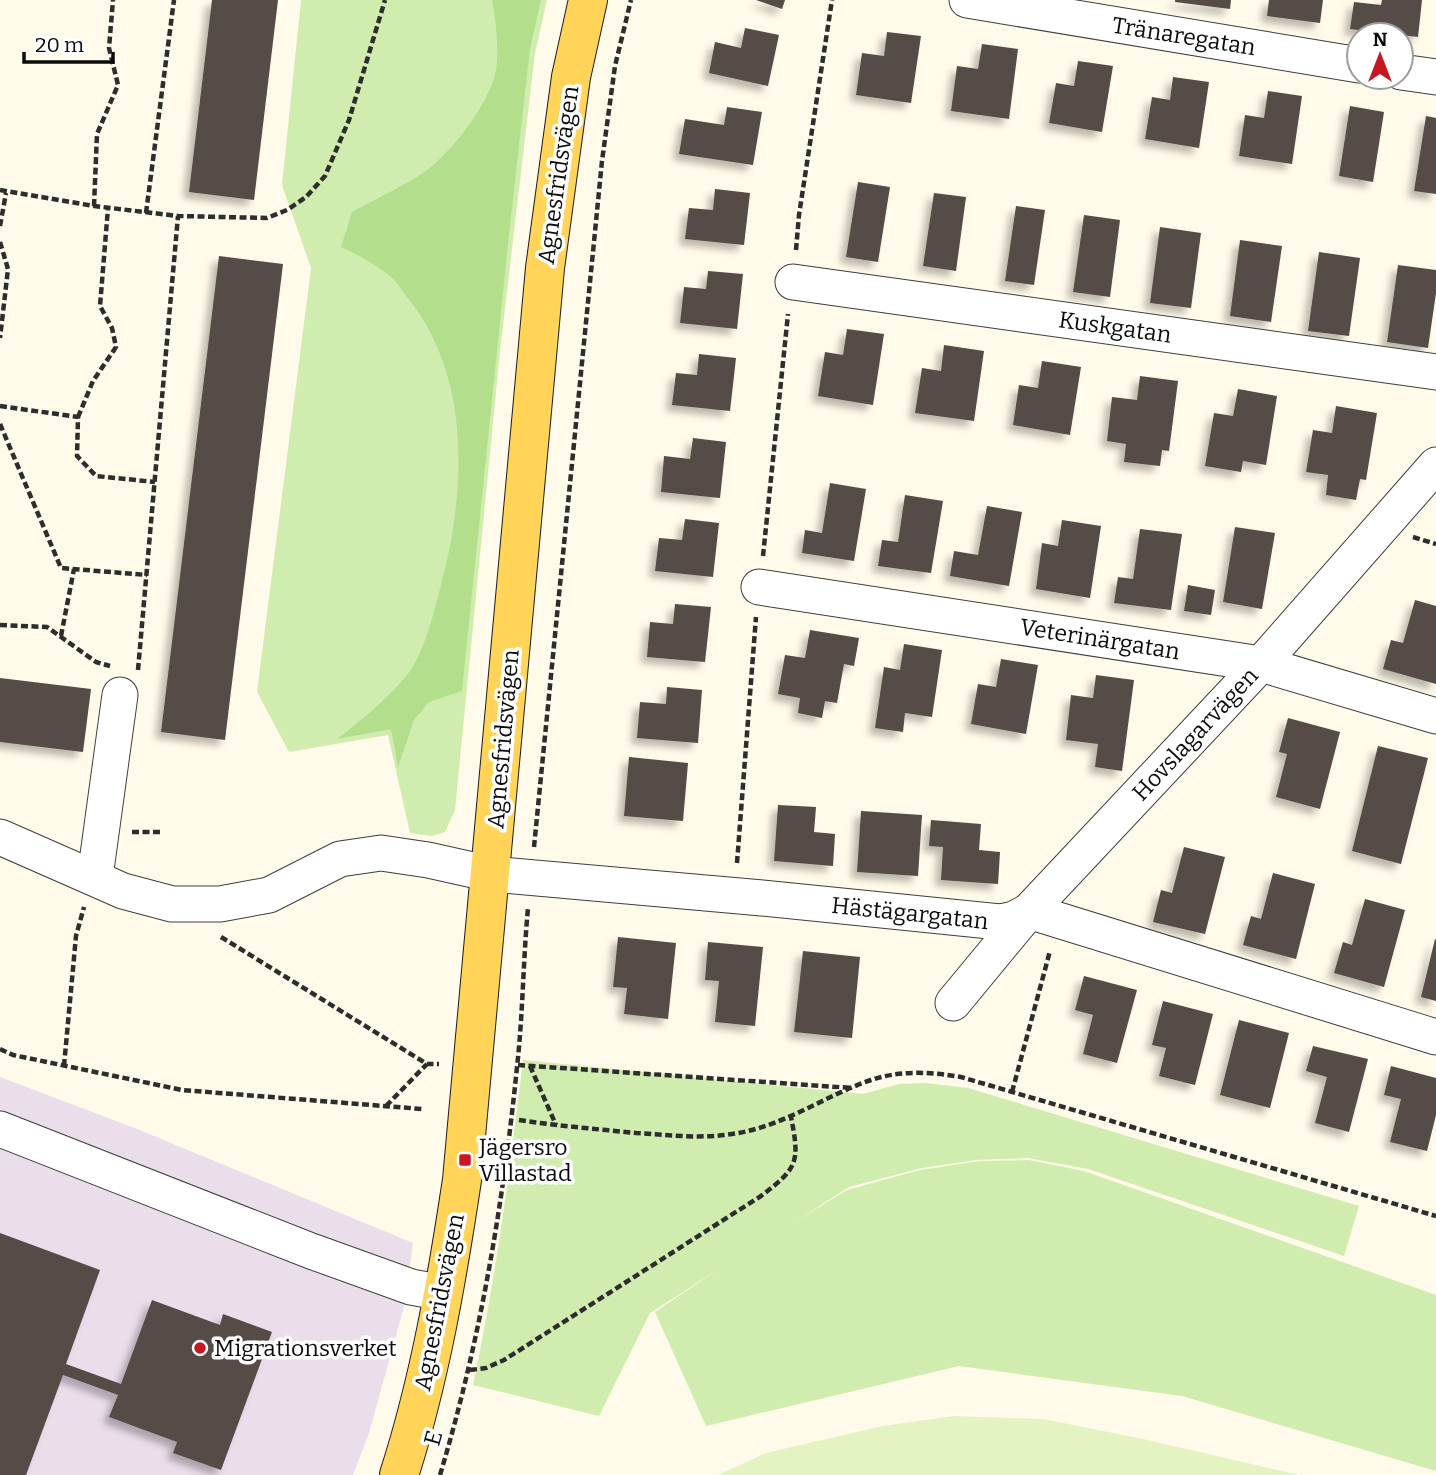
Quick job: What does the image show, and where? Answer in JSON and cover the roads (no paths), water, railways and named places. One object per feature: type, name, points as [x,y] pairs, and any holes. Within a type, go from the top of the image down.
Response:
[{"type":"main road","name":"Agnesfridsvägen","points":[[399,1475],[425,1382],[444,1293],[465,1160],[545,268],[572,77],[588,0]]},
{"type":"street","name":"Tränaregatan","points":[[967,0],[1345,63]]},
{"type":"street","points":[[1415,74],[1436,77]]},
{"type":"street","name":"Kuskgatan","points":[[793,282],[1436,372]]},
{"type":"street","name":"Hovslagarvägen","points":[[953,1003],[1029,911],[1261,664],[1436,465]]},
{"type":"street","name":"Veterinärgatan","points":[[759,587],[1261,664],[1436,716]]},
{"type":"street","points":[[95,877],[129,685]]},
{"type":"street","name":"Hästägargatan","points":[[0,837],[123,891],[172,904],[220,904],[269,895],[340,859],[381,853],[429,860],[491,874],[1000,922],[1014,919],[1029,911]]},
{"type":"street","points":[[1029,911],[1436,1037]]},
{"type":"street","points":[[0,1129],[323,1256],[411,1287],[444,1293]]},
{"type":"place","name":"Jägersro Villastad","points":[[465,1160]]},
{"type":"place","name":"Migrationsverket","points":[[200,1348]]}]
